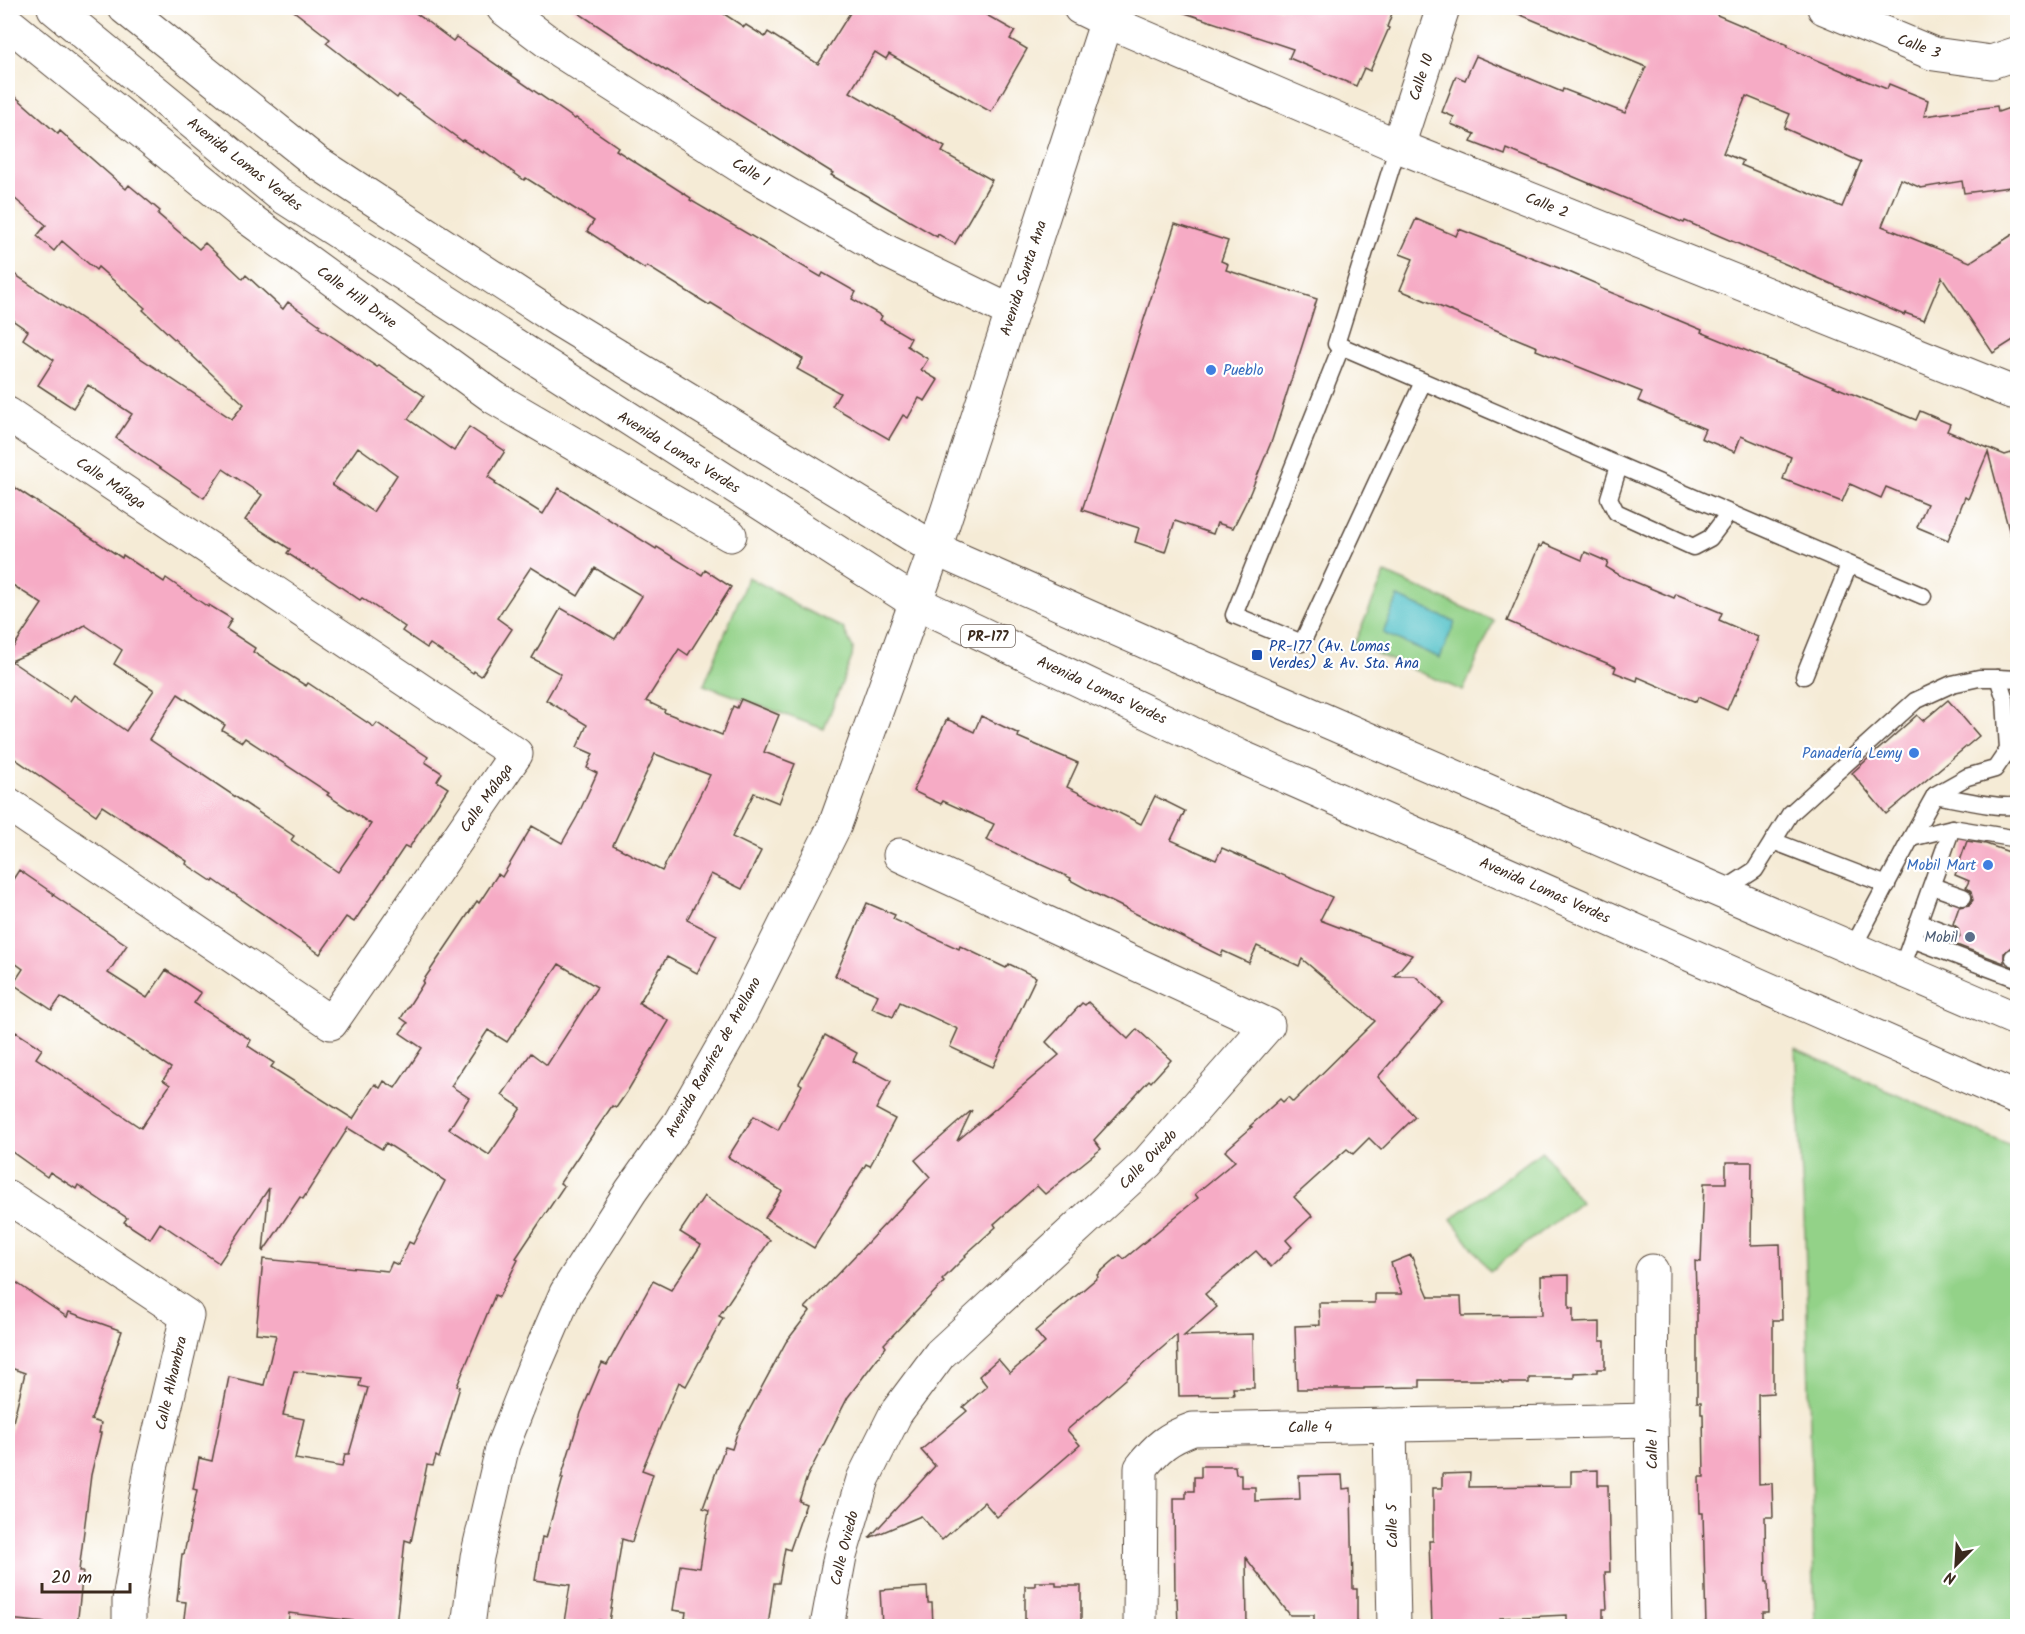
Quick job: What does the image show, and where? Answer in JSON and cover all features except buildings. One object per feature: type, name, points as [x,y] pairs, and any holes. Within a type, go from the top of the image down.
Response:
[{"type":"main road","name":"Avenida Lomas Verdes","points":[[54,8],[279,194],[915,602],[1239,756],[2018,1099]]},
{"type":"main road","points":[[125,8],[315,161],[570,327],[936,549],[2018,1020]]},
{"type":"main road","name":"Calle 1","points":[[503,8],[560,51],[752,173],[888,252],[1012,312]]},
{"type":"main road","name":"Calle 10","points":[[1398,146],[1443,8]]},
{"type":"main road","name":"Calle 3","points":[[1824,8],[1934,54],[1992,62],[2018,53]]},
{"type":"main road","name":"Avenida Santa Ana","points":[[936,549],[1012,312],[1099,12]]},
{"type":"main road","name":"Calle 2","points":[[1099,12],[1398,146],[2011,392],[2018,391]]},
{"type":"main road","name":"Calle Hill Drive","points":[[8,23],[248,218],[495,398],[730,536]]},
{"type":"main road","name":"Calle Málaga","points":[[8,414],[516,754],[331,1023],[8,804]]},
{"type":"main road","name":"Avenida Ramírez de Arellano","points":[[468,1626],[477,1557],[503,1445],[566,1293],[630,1191],[680,1122],[735,1025],[830,835],[936,549]]},
{"type":"main road","name":"Calle Oviedo","points":[[827,1626],[840,1556],[863,1479],[896,1413],[940,1354],[1147,1163],[1268,1025],[900,855]]},
{"type":"main road","name":"Calle Alhambra","points":[[8,1197],[187,1316],[151,1468],[129,1600],[129,1626]]},
{"type":"main road","name":"Calle 1","points":[[1652,1271],[1655,1626]]},
{"type":"main road","name":"Calle 4","points":[[1140,1626],[1141,1468],[1154,1451],[1172,1436],[1193,1429],[1652,1420]]},
{"type":"main road","name":"Calle 5","points":[[1390,1425],[1394,1626]]},
{"type":"lane","points":[[1398,146],[1336,344],[1923,596]]},
{"type":"lane","points":[[1341,347],[1234,615],[1302,643],[1424,382]]},
{"type":"lane","points":[[1619,466],[1609,498],[1616,512],[1693,547],[1710,538],[1729,513]]},
{"type":"lane","points":[[1804,676],[1849,565]]},
{"type":"lane","points":[[1721,892],[1755,870],[1790,814],[1915,701],[1952,684],[1979,678],[2018,679]]},
{"type":"lane","points":[[1852,948],[1935,795],[1967,777],[1995,769],[2008,750],[2005,699],[1998,678]]},
{"type":"lane","points":[[1935,795],[2018,805]]},
{"type":"lane","points":[[1911,838],[1952,828],[2018,839]]},
{"type":"lane","points":[[1901,970],[1952,828]]},
{"type":"lane","points":[[1773,841],[1887,885]]},
{"type":"lane","points":[[1932,886],[1963,897]]},
{"type":"lane","points":[[1918,922],[1950,934]]},
{"type":"lane","points":[[1911,939],[2018,979]]},
{"type":"green space","points":[[1385,573],[1494,621],[1463,691],[1354,644]]},
{"type":"green space","points":[[748,577],[782,595],[795,605],[843,628],[853,648],[852,657],[824,729],[704,685]]},
{"type":"green space","points":[[1795,1049],[2017,1149],[2017,1626],[1815,1626],[1805,1235]]},
{"type":"green space","points":[[1542,1151],[1581,1202],[1490,1271],[1451,1219]]},
{"type":"water","points":[[1398,597],[1455,622],[1440,658],[1383,633]]},
{"type":"place","name":"Pueblo","points":[[1211,370]]},
{"type":"place","name":"PR-177 (Av. Lomas Verdes) & Av. Sta. Ana","points":[[1257,655]]},
{"type":"place","name":"Panadería Lemy","points":[[1914,753]]},
{"type":"place","name":"Mobil Mart","points":[[1988,865]]},
{"type":"place","name":"Mobil","points":[[1970,937]]}]
